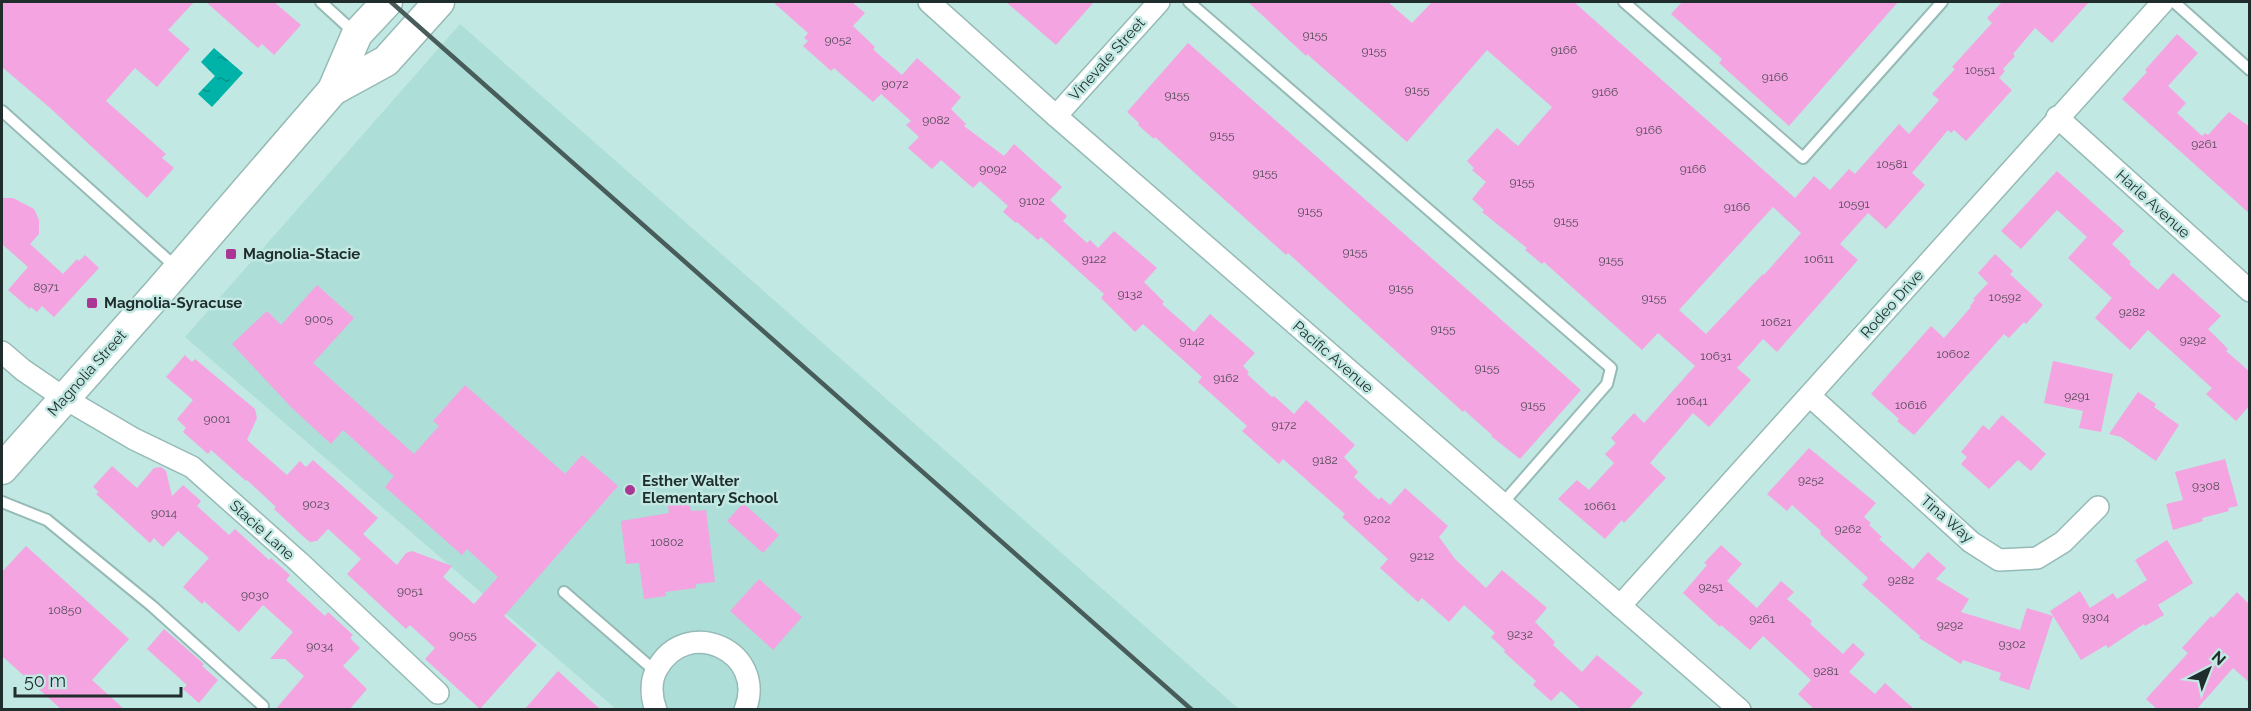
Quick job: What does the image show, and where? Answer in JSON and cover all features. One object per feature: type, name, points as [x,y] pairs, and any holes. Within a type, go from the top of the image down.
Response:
[{"type":"main road","points":[[333,90],[357,34],[387,2]]},
{"type":"main road","points":[[333,90],[386,61],[440,2]]},
{"type":"main road","name":"Magnolia Street","points":[[2,469],[333,90]]},
{"type":"street","name":"Pacific Avenue","points":[[929,2],[1056,116],[1740,710]]},
{"type":"street","name":"Vinevale Street","points":[[1056,116],[1159,2]]},
{"type":"street","name":"Rodeo Drive","points":[[1620,606],[2057,117],[2163,2]]},
{"type":"street","name":"Harle Avenue","points":[[2057,117],[2250,291]]},
{"type":"street","name":"Stacie Lane","points":[[2,352],[22,370],[64,398],[134,439],[192,467],[299,562],[438,693]]},
{"type":"street","name":"Tina Way","points":[[1810,396],[1971,542],[1999,560],[2037,558],[2063,542],[2098,507]]},
{"type":"street","points":[[656,710],[652,687],[656,671],[664,658],[676,648],[690,642],[706,642],[721,646],[734,655],[744,668],[749,684],[749,700],[745,710]]},
{"type":"lane","points":[[321,2],[357,34]]},
{"type":"lane","points":[[1189,2],[1611,368],[1606,384],[1502,504]]},
{"type":"lane","points":[[1624,2],[1803,158],[1942,2]]},
{"type":"lane","points":[[2174,2],[2250,70]]},
{"type":"lane","points":[[2,111],[178,270]]},
{"type":"lane","points":[[2,502],[47,520],[152,606],[263,706]]},
{"type":"lane","points":[[564,592],[656,671]]},
{"type":"shaded area","name":"Esther Walter Elementary School","points":[[460,24],[1239,709],[616,709],[185,337]]},
{"type":"water","points":[[214,48],[243,73],[212,107],[198,94],[215,76],[201,62]]},
{"type":"building","points":[[2,2],[194,2],[168,30],[190,49],[157,87],[135,68],[106,101],[166,154],[162,158],[174,168],[147,198],[49,107],[2,67]]},
{"type":"building","points":[[206,2],[274,2],[301,25],[274,55],[262,44],[258,48]]},
{"type":"building","points":[[773,2],[852,2],[865,13],[853,26],[875,47],[873,49],[876,52],[902,75],[917,58],[961,97],[951,109],[966,124],[964,126],[1004,156],[1014,144],[1062,187],[1050,200],[1067,216],[1063,221],[1087,243],[1090,240],[1098,248],[1114,231],[1157,268],[1144,282],[1164,302],[1162,304],[1194,332],[1210,314],[1255,353],[1243,366],[1249,372],[1247,374],[1272,397],[1274,396],[1294,414],[1306,400],[1355,445],[1344,457],[1358,472],[1354,477],[1379,500],[1381,497],[1390,505],[1405,488],[1448,526],[1439,537],[1455,559],[1486,588],[1502,570],[1547,608],[1535,622],[1555,642],[1553,645],[1582,672],[1597,655],[1643,693],[1628,710],[1582,710],[1561,691],[1551,701],[1533,685],[1536,681],[1491,637],[1495,633],[1464,605],[1449,622],[1422,598],[1418,602],[1380,568],[1388,559],[1342,517],[1345,514],[1283,459],[1279,464],[1242,431],[1247,426],[1198,382],[1202,377],[1143,324],[1135,332],[1101,298],[1104,294],[1041,237],[1038,240],[1003,212],[1008,206],[980,181],[973,188],[941,160],[932,169],[908,148],[919,137],[906,125],[911,121],[881,94],[873,102],[834,68],[831,71],[803,46],[808,41],[804,38],[808,33]]},
{"type":"building","points":[[1006,2],[1094,2],[1056,45]]},
{"type":"building","points":[[1248,2],[1388,2],[1412,23],[1432,2],[1574,2],[1795,198],[1814,176],[1830,190],[1849,169],[1855,174],[1899,124],[1909,134],[1939,100],[1932,94],[1955,69],[1952,67],[1992,23],[1987,18],[2002,2],[2089,2],[2052,43],[2035,28],[2013,54],[2015,56],[2003,69],[2005,71],[1999,78],[2012,90],[1966,141],[1954,130],[1951,133],[1948,130],[1912,173],[1925,185],[1886,229],[1868,213],[1840,244],[1858,260],[1777,352],[1763,339],[1737,368],[1751,380],[1709,427],[1693,413],[1650,463],[1666,478],[1624,523],[1622,520],[1605,539],[1558,499],[1577,480],[1589,490],[1614,463],[1605,454],[1616,443],[1611,438],[1634,413],[1644,423],[1695,366],[1658,333],[1642,350],[1544,262],[1542,264],[1525,250],[1527,248],[1482,212],[1484,210],[1472,199],[1486,182],[1472,170],[1474,168],[1467,161],[1497,128],[1518,146],[1552,107],[1487,50],[1407,142],[1307,54],[1306,56]],"holes":[[[1773,207],[1801,233],[1764,275],[1706,334],[1679,310]]]},
{"type":"building","points":[[1682,2],[1898,2],[1789,126],[1719,63],[1722,59],[1671,14]]},
{"type":"building","points":[[2177,34],[2198,53],[2168,86],[2186,103],[2177,113],[2202,136],[2205,133],[2208,135],[2229,112],[2250,127],[2250,214],[2122,99]]},
{"type":"building","points":[[1188,43],[1581,390],[1520,459],[1464,410],[1463,412],[1288,253],[1286,255],[1155,137],[1154,139],[1138,125],[1139,123],[1127,112]]},
{"type":"building","points":[[2057,171],[2124,231],[2112,244],[2131,262],[2129,264],[2158,290],[2173,273],[2221,316],[2208,329],[2228,349],[2226,351],[2250,372],[2250,405],[2236,421],[2206,394],[2212,388],[2148,330],[2130,350],[2095,318],[2112,298],[2068,258],[2087,237],[2057,210],[2021,249],[2001,231]]},
{"type":"building","points":[[2,198],[13,198],[34,209],[39,220],[39,234],[30,244],[63,274],[77,259],[79,261],[85,255],[99,268],[54,317],[42,306],[37,312],[31,307],[30,309],[8,290],[28,267],[2,244]]},
{"type":"building","points":[[1995,254],[2013,271],[2010,274],[2043,305],[2009,338],[2004,334],[1914,435],[1871,394],[1931,326],[1944,338],[1988,283],[1978,273]]},
{"type":"building","points":[[317,285],[354,318],[313,363],[414,454],[439,426],[433,421],[465,385],[565,474],[582,455],[618,486],[504,616],[537,645],[480,709],[425,659],[435,648],[410,625],[406,629],[347,574],[361,559],[328,529],[317,541],[310,542],[247,480],[211,450],[208,454],[183,432],[186,428],[177,419],[193,400],[166,377],[185,355],[192,362],[195,359],[255,409],[257,418],[247,440],[287,475],[300,461],[306,467],[313,460],[378,518],[363,534],[397,565],[406,553],[412,551],[452,566],[443,577],[474,604],[498,577],[467,549],[462,555],[385,487],[394,476],[343,430],[331,444],[292,408],[232,344],[267,311],[281,325]]},
{"type":"building","points":[[2053,361],[2113,374],[2101,432],[2079,428],[2083,411],[2044,403]]},
{"type":"building","points":[[2138,392],[2156,404],[2154,407],[2179,425],[2156,461],[2121,437],[2109,434]]},
{"type":"building","points":[[2002,415],[2046,454],[2031,471],[2018,460],[1989,489],[1961,464],[1967,457],[1961,452],[1983,425],[1989,430]]},
{"type":"building","points":[[1809,448],[1876,503],[1864,517],[1882,537],[1879,539],[1913,569],[1928,552],[1946,568],[1936,579],[1969,599],[1961,612],[2020,630],[2027,608],[2053,616],[2029,690],[1999,680],[2001,673],[1963,660],[1961,664],[1919,638],[1920,636],[1862,585],[1868,578],[1820,534],[1821,531],[1792,505],[1787,511],[1767,494]]},
{"type":"building","points":[[2225,459],[2238,506],[2228,508],[2229,511],[2202,518],[2203,521],[2173,530],[2166,504],[2183,500],[2175,472]]},
{"type":"building","points":[[112,466],[137,488],[154,468],[161,467],[166,471],[172,496],[183,485],[201,501],[197,506],[229,535],[235,529],[269,560],[271,558],[290,575],[286,580],[325,616],[328,612],[353,635],[350,638],[360,648],[343,666],[367,689],[349,710],[275,710],[304,676],[285,659],[270,659],[293,632],[263,605],[239,632],[204,601],[202,604],[183,587],[209,558],[178,531],[163,547],[154,538],[150,543],[96,494],[99,492],[93,487]]},
{"type":"building","points":[[689,502],[691,511],[706,510],[715,582],[696,584],[696,588],[665,592],[666,596],[644,599],[639,563],[626,564],[621,521],[669,513],[668,505]]},
{"type":"building","points":[[743,503],[779,535],[763,553],[727,521]]},
{"type":"building","points":[[2167,540],[2193,583],[2158,605],[2164,615],[2145,626],[2144,624],[2108,648],[2106,645],[2081,660],[2050,611],[2080,591],[2090,608],[2113,593],[2117,599],[2147,580],[2135,560]]},
{"type":"building","points":[[1721,545],[1742,564],[1727,581],[1757,608],[1781,581],[1794,592],[1787,599],[1812,621],[1810,624],[1843,654],[1853,643],[1865,654],[1849,672],[1875,694],[1885,683],[1915,710],[1815,710],[1798,694],[1811,680],[1763,636],[1750,650],[1721,625],[1720,627],[1683,593],[1707,565],[1704,563]]},
{"type":"building","points":[[26,546],[129,639],[92,680],[125,710],[62,710],[2,656],[2,572]]},
{"type":"building","points":[[759,579],[802,617],[773,650],[730,611]]},
{"type":"building","points":[[2237,592],[2250,605],[2250,683],[2233,668],[2196,710],[2158,710],[2146,699],[2188,653],[2182,648]]},
{"type":"building","points":[[164,629],[204,664],[202,666],[218,680],[199,703],[183,689],[187,685],[147,649]]},
{"type":"building","points":[[558,671],[601,710],[524,710]]},
{"type":"railway","points":[[391,2],[1192,710]]},
{"type":"place","name":"Magnolia-Stacie","points":[[231,254]]},
{"type":"place","name":"Magnolia-Syracuse","points":[[92,303]]},
{"type":"place","name":"Esther Walter Elementary School","points":[[630,490]]}]
